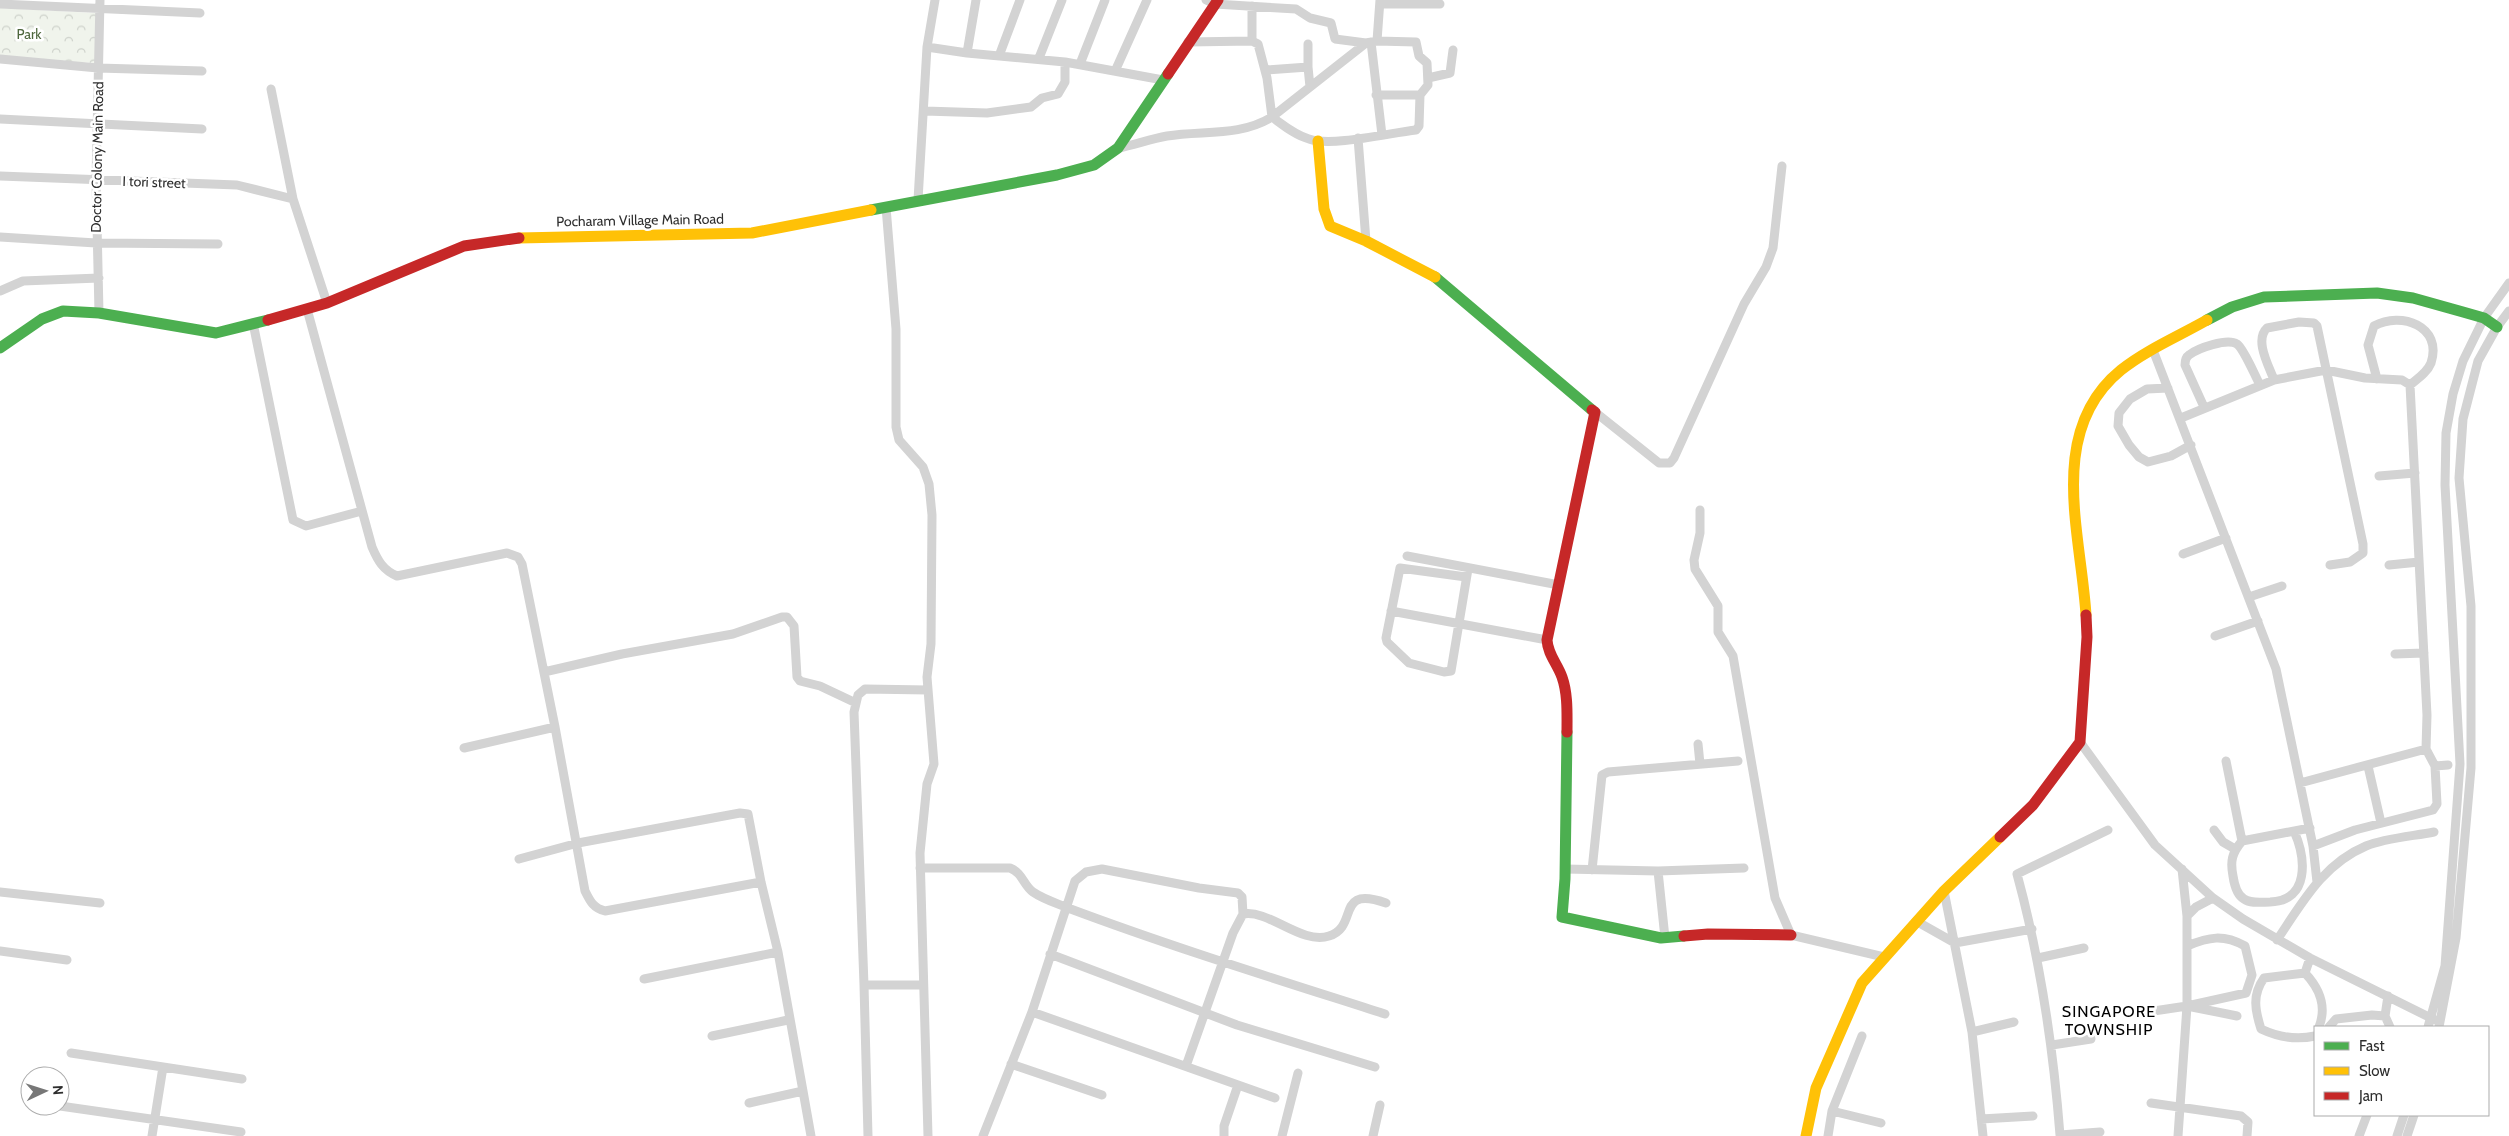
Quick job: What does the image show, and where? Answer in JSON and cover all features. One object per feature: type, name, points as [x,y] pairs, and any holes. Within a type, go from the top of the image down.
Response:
[{"type":"street","points":[[918,200],[928,47],[935,0]]},
{"type":"street","points":[[967,53],[976,0]]},
{"type":"street","points":[[999,56],[1020,0]]},
{"type":"street","points":[[1039,58],[1062,0]]},
{"type":"street","points":[[1080,64],[1105,0]]},
{"type":"street","points":[[1116,69],[1146,0]]},
{"type":"street","points":[[1213,2],[1252,6],[1296,4],[1310,18],[1331,23],[1334,39],[1371,42],[1416,42],[1419,56],[1427,62],[1427,88],[1420,94],[1376,95]]},
{"type":"street","name":"Pocharam Village Main Road","points":[[0,348],[52,315],[68,311],[99,313],[216,333],[327,303],[441,254],[482,242],[514,238],[752,233],[1057,175],[1094,165],[1118,148],[1213,2]]},
{"type":"street","points":[[1382,135],[1371,42],[1380,2],[1440,4]]},
{"type":"street","points":[[0,4],[100,4],[200,13]]},
{"type":"street","name":"Doctor Colony Main Road","points":[[99,313],[96,180],[100,4]]},
{"type":"street","points":[[1252,6],[1252,41]]},
{"type":"street","points":[[1188,42],[1252,41],[1258,44],[1265,70],[1272,117],[1300,136],[1318,141],[1416,130],[1420,122],[1420,94]]},
{"type":"street","points":[[1118,148],[1166,136],[1238,131],[1261,124],[1371,42]]},
{"type":"street","points":[[1308,44],[1310,87]]},
{"type":"street","points":[[928,47],[967,53],[1039,58],[1116,69],[1163,80]]},
{"type":"street","points":[[1428,78],[1450,73],[1453,50]]},
{"type":"street","points":[[0,60],[98,68],[202,71]]},
{"type":"street","points":[[925,110],[969,114],[1031,107],[1042,98],[1058,94],[1064,82],[1066,62]]},
{"type":"street","points":[[1265,70],[1308,67]]},
{"type":"street","points":[[271,90],[292,199],[327,303]]},
{"type":"street","points":[[0,119],[202,129]]},
{"type":"street","points":[[1358,138],[1366,240]]},
{"type":"street","points":[[1318,141],[1330,226],[1340,232],[1366,240],[1438,279],[1659,464],[1670,462],[1674,458],[1744,304],[1766,268],[1773,248],[1782,166]]},
{"type":"street","name":"I tori street","points":[[0,176],[237,184],[292,199]]},
{"type":"street","points":[[886,207],[896,321],[896,426],[899,440],[923,467],[931,499],[928,690],[934,764],[928,784],[922,819],[920,868],[928,1136]]},
{"type":"street","points":[[0,237],[96,243],[218,244]]},
{"type":"street","points":[[0,291],[23,281],[99,278]]},
{"type":"street","points":[[2429,1023],[2445,966],[2460,771],[2445,485],[2446,434],[2453,394],[2462,361],[2484,318],[2509,283]]},
{"type":"street","points":[[1806,1136],[1816,1088],[1862,982],[1944,891],[2033,805],[2080,742],[2087,637],[2085,600],[2072,490],[2076,448],[2083,421],[2096,396],[2121,370],[2153,350],[2232,307],[2264,297],[2288,294],[2377,293],[2412,298],[2484,318],[2497,327]]},
{"type":"street","points":[[307,309],[372,547],[380,563],[388,572],[397,576],[507,553],[518,557],[522,564],[578,843],[585,891],[592,904],[597,910],[605,911],[761,882]]},
{"type":"street","points":[[2080,742],[2155,845],[2213,898],[2278,940],[2310,958],[2388,996],[2429,1023],[2439,1025],[2456,938],[2471,772],[2471,606],[2459,478],[2463,419],[2478,361],[2497,327],[2509,311]]},
{"type":"street","points":[[2378,379],[2368,345],[2374,326],[2385,320],[2413,322],[2425,330],[2431,339],[2432,351],[2431,362],[2425,372],[2410,385]]},
{"type":"street","points":[[2274,380],[2262,338],[2267,328],[2306,322],[2314,323],[2326,370],[2363,544],[2363,553],[2357,558],[2330,566]]},
{"type":"street","points":[[253,323],[293,520],[306,526],[362,511]]},
{"type":"street","points":[[2204,407],[2185,360],[2189,355],[2217,343],[2230,342],[2239,346],[2260,385]]},
{"type":"street","points":[[2153,350],[2181,418],[2276,669],[2310,828],[2317,882]]},
{"type":"street","points":[[2181,418],[2274,380],[2326,370],[2378,379],[2402,380],[2410,385]]},
{"type":"street","points":[[2313,846],[2355,830],[2430,812],[2435,808],[2435,766],[2426,749],[2427,715],[2410,385]]},
{"type":"street","points":[[2168,388],[2147,389],[2130,399],[2118,413],[2118,426],[2129,445],[2139,457],[2148,462],[2171,456],[2191,446]]},
{"type":"street","points":[[1595,412],[1547,640],[1548,652],[1560,671],[1566,690],[1567,708],[1565,869],[1562,917],[1665,938],[1717,934],[1791,935],[1884,957]]},
{"type":"street","points":[[2379,476],[2415,473]]},
{"type":"street","points":[[1700,510],[1700,533],[1694,569],[1718,606],[1718,632],[1733,656],[1776,898],[1791,935]]},
{"type":"street","points":[[2183,554],[2226,538]]},
{"type":"street","points":[[1407,556],[1468,573]]},
{"type":"street","points":[[2389,565],[2420,562]]},
{"type":"street","points":[[1468,573],[1451,671],[1444,672],[1409,663],[1387,642],[1391,611],[1401,566],[1468,573],[1560,585]]},
{"type":"street","points":[[2249,597],[2282,586]]},
{"type":"street","points":[[1391,611],[1547,640]]},
{"type":"street","points":[[544,672],[622,654],[732,634],[782,616],[787,617],[794,626],[797,677],[800,681],[820,686],[856,703]]},
{"type":"street","points":[[2215,636],[2258,621]]},
{"type":"street","points":[[2395,654],[2424,653]]},
{"type":"street","points":[[868,1136],[854,712],[858,695],[865,688],[928,690]]},
{"type":"street","points":[[464,748],[555,727]]},
{"type":"street","points":[[1698,744],[1700,764]]},
{"type":"street","points":[[2300,783],[2426,749]]},
{"type":"street","points":[[1592,870],[1602,775],[1738,761]]},
{"type":"street","points":[[2226,761],[2242,841]]},
{"type":"street","points":[[2435,766],[2448,765]]},
{"type":"street","points":[[2368,766],[2382,823]]},
{"type":"street","points":[[2460,771],[2471,772]]},
{"type":"street","points":[[519,859],[578,843],[745,813],[750,818],[761,882],[778,952],[788,1020],[811,1136]]},
{"type":"street","points":[[2294,831],[2298,839],[2302,869],[2301,884],[2293,896],[2279,902],[2252,903],[2243,899],[2234,886],[2230,861],[2242,841],[2294,831],[2310,828]]},
{"type":"street","points":[[2100,1132],[2060,1135],[2052,1045],[2038,958],[2018,874],[2108,830]]},
{"type":"street","points":[[2214,830],[2223,842],[2236,849]]},
{"type":"street","points":[[2278,940],[2317,882],[2337,862],[2367,845],[2434,832]]},
{"type":"street","points":[[920,868],[1010,868],[1022,876],[1027,887],[1034,893],[1066,907],[1222,962],[1385,1014]]},
{"type":"street","points":[[1565,869],[1658,871],[1744,868]]},
{"type":"street","points":[[982,1136],[1032,1012],[1066,907],[1076,881],[1081,875],[1102,869],[1199,888],[1238,893],[1242,897],[1244,914]]},
{"type":"street","points":[[2178,1136],[2187,1006],[2187,916],[2182,869]]},
{"type":"street","points":[[1658,871],[1665,938]]},
{"type":"street","points":[[1944,891],[1972,1032],[1983,1136]]},
{"type":"street","points":[[0,892],[100,903]]},
{"type":"street","points":[[1186,1066],[1222,962],[1239,919],[1244,914],[1254,914],[1291,930],[1322,937],[1337,932],[1343,925],[1353,903],[1358,899],[1371,898],[1386,903]]},
{"type":"street","points":[[2187,916],[2196,907],[2213,898]]},
{"type":"street","points":[[1916,922],[1955,943],[2032,929]]},
{"type":"street","points":[[2147,1012],[2187,1006],[2246,993],[2252,975],[2245,946],[2231,938],[2202,940],[2187,946]]},
{"type":"street","points":[[2038,958],[2084,948]]},
{"type":"street","points":[[0,951],[67,960]]},
{"type":"street","points":[[644,979],[778,952]]},
{"type":"street","points":[[1050,954],[1206,1012],[1376,1067]]},
{"type":"street","points":[[2305,973],[2310,958]]},
{"type":"street","points":[[2305,973],[2318,990],[2322,1003],[2322,1019],[2319,1026]]},
{"type":"street","points":[[2305,973],[2264,978],[2257,988],[2255,1009],[2261,1029],[2286,1037],[2314,1036]]},
{"type":"street","points":[[864,984],[923,985]]},
{"type":"street","points":[[2388,996],[2385,1016],[2390,1026]]},
{"type":"street","points":[[2187,1006],[2237,1016]]},
{"type":"street","points":[[1032,1012],[1275,1098]]},
{"type":"street","points":[[2330,1026],[2336,1018],[2372,1015],[2385,1016]]},
{"type":"street","points":[[712,1036],[788,1020]]},
{"type":"street","points":[[1972,1032],[2014,1022]]},
{"type":"street","points":[[1828,1136],[1832,1111],[1862,1036]]},
{"type":"street","points":[[2052,1045],[2091,1039]]},
{"type":"street","points":[[71,1053],[242,1079]]},
{"type":"street","points":[[1011,1064],[1102,1095]]},
{"type":"street","points":[[152,1136],[163,1067]]},
{"type":"street","points":[[1282,1136],[1298,1073]]},
{"type":"street","points":[[1224,1136],[1224,1126],[1238,1085]]},
{"type":"street","points":[[749,1103],[802,1091]]},
{"type":"street","points":[[2151,1103],[2245,1117],[2248,1122],[2247,1136]]},
{"type":"street","points":[[1373,1136],[1380,1105]]},
{"type":"street","points":[[70,1108],[241,1132]]},
{"type":"street","points":[[1832,1111],[1881,1124]]},
{"type":"street","points":[[1981,1119],[2033,1116]]},
{"type":"street","points":[[2359,1136],[2367,1116]]},
{"type":"street","points":[[2397,1136],[2404,1116]]},
{"type":"street","points":[[2406,1136],[2414,1116]]},
{"type":"green space","name":"Park","points":[[0,8],[96,13],[95,63],[0,58]]},
{"type":"traffic: fast","points":[[871,210],[1057,175],[1094,165],[1118,148],[1168,74]]},
{"type":"traffic: fast","points":[[1435,277],[1592,410]]},
{"type":"traffic: fast","points":[[2207,320],[2232,307],[2264,297],[2377,293],[2413,298],[2463,312],[2484,318],[2497,327]]},
{"type":"traffic: fast","points":[[0,348],[42,319],[63,311],[99,313],[216,333],[268,320]]},
{"type":"traffic: fast","points":[[1567,732],[1565,879],[1562,917],[1661,938],[1684,936]]},
{"type":"traffic: slow","points":[[1318,141],[1324,209],[1330,226],[1366,241],[1435,277]]},
{"type":"traffic: slow","points":[[519,238],[752,233],[871,210]]},
{"type":"traffic: slow","points":[[2086,615],[2073,485],[2076,453],[2083,422],[2098,395],[2121,370],[2152,350],[2207,320]]},
{"type":"traffic: slow","points":[[1806,1136],[1816,1088],[1862,983],[1944,891],[2000,837]]},
{"type":"traffic: jam","points":[[1168,74],[1218,0]]},
{"type":"traffic: jam","points":[[268,320],[327,303],[464,246],[519,238]]},
{"type":"traffic: jam","points":[[1567,732],[1567,704],[1564,684],[1549,650],[1547,640],[1595,412],[1592,410]]},
{"type":"traffic: jam","points":[[2000,837],[2033,805],[2080,742],[2087,637],[2086,615]]},
{"type":"traffic: jam","points":[[1684,936],[1708,934],[1791,935]]},
{"type":"district","name":"SINGAPORE TOWNSHIP","points":[[2109,1020]]}]
